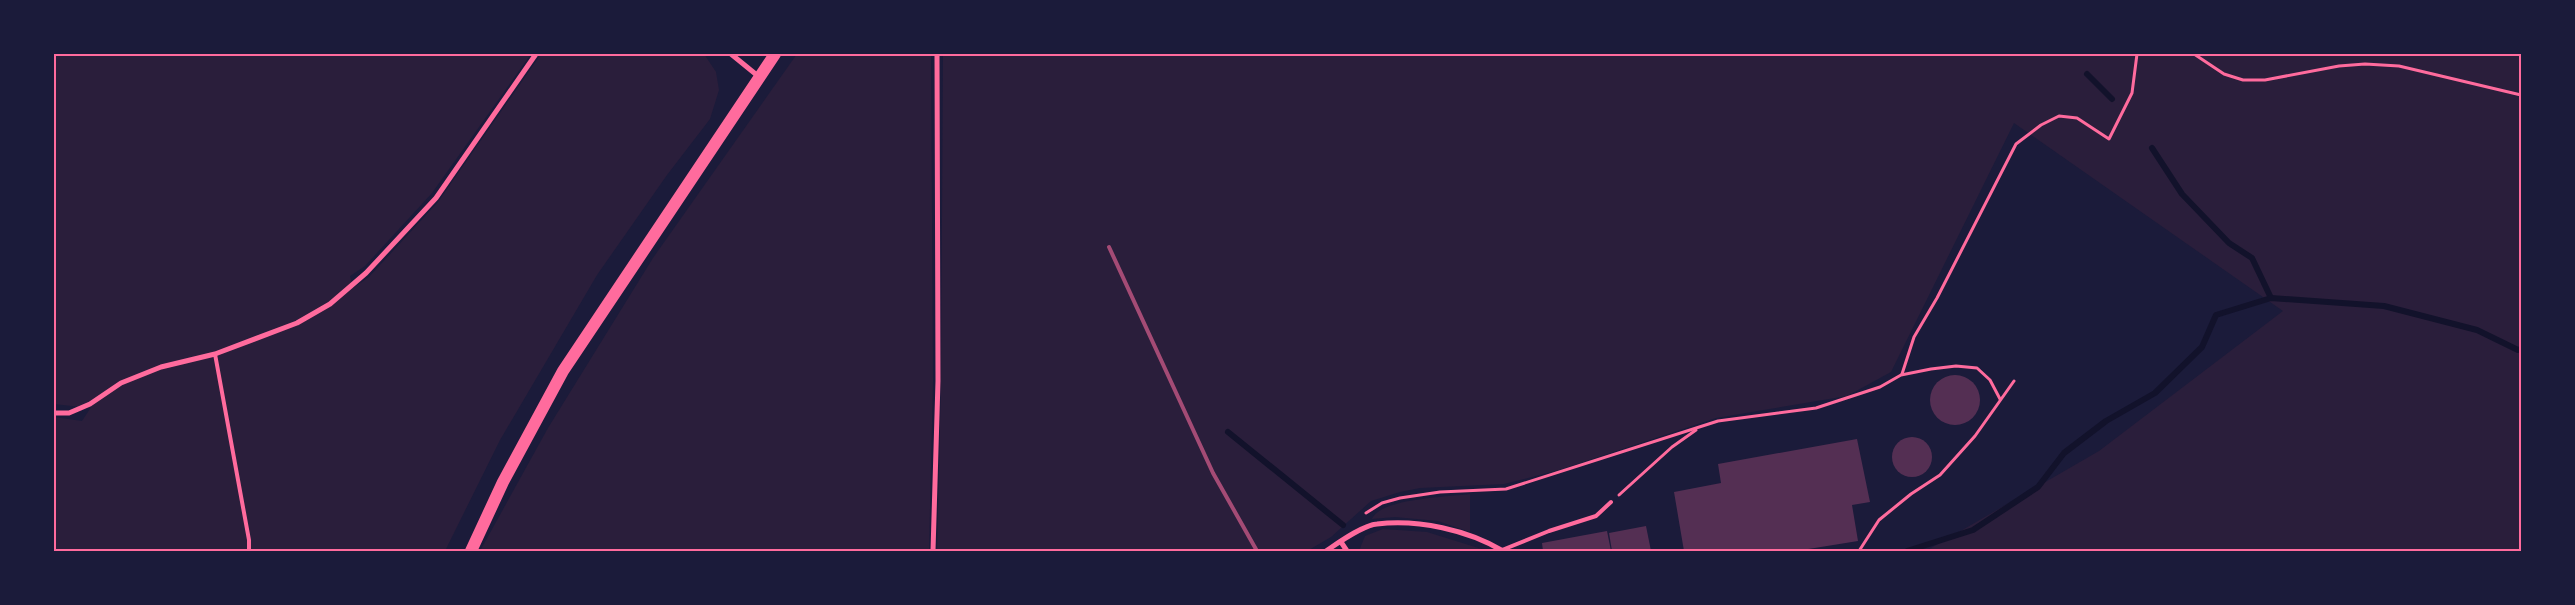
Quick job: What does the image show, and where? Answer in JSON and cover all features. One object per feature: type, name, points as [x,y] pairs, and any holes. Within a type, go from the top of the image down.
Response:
[{"type":"main road","points":[[471,551],[503,482],[563,371],[774,54]]},
{"type":"street","points":[[54,412],[69,413],[90,404],[121,383],[161,367],[215,354],[298,324],[330,304],[366,273],[436,198],[536,54]]},
{"type":"street","points":[[731,54],[758,76]]},
{"type":"street","points":[[933,551],[938,381],[937,54]]},
{"type":"street","points":[[1326,551],[1375,524],[1426,525],[1461,533],[1503,551]]},
{"type":"street","points":[[1340,542],[1347,551]]},
{"type":"lane","points":[[215,354],[249,540],[249,551]]},
{"type":"lane","points":[[1503,551],[1549,531],[1596,516],[1611,502]]},
{"type":"path","points":[[1901,375],[1914,337],[1937,298],[2016,144],[2041,124],[2059,116],[2077,118],[2109,139],[2132,93],[2137,54]]},
{"type":"path","points":[[2194,54],[2224,74],[2243,80],[2265,80],[2365,64],[2399,66],[2521,95]]},
{"type":"path","points":[[1353,535],[1365,514],[1391,500],[1440,492],[1506,489],[1718,422],[1816,408],[1880,386],[1901,375],[1956,366],[1977,368],[1990,380],[2000,399]]},
{"type":"path","points":[[1859,551],[1879,520],[1940,474],[1975,436],[2014,381]]},
{"type":"path","points":[[1611,502],[1672,447],[1698,428]]},
{"type":"shaded area","points":[[54,54],[531,54],[432,193],[365,266],[350,276],[353,288],[369,277],[438,202],[541,54],[704,54],[716,72],[719,90],[710,119],[667,175],[597,275],[500,440],[445,551],[54,551],[54,417],[82,421],[92,406],[90,408],[54,404]]},
{"type":"shaded area","points":[[797,54],[931,54],[933,381],[929,551],[480,551],[548,428],[653,258]]},
{"type":"shaded area","points":[[943,54],[2521,54],[2521,551],[1926,551],[2099,451],[2283,311],[2014,123],[1891,372],[1847,396],[1716,418],[1559,470],[1504,484],[1420,488],[1400,492],[1371,501],[1331,537],[1307,551],[937,551],[941,382]]},
{"type":"shaded area","points":[[1470,494],[1470,532],[1438,521],[1395,517],[1372,519],[1378,512],[1401,503]]},
{"type":"shaded area","points":[[1383,529],[1427,532],[1488,551],[1359,551],[1365,536]]},
{"type":"building","points":[[1955,375],[1969,379],[1976,386],[1980,400],[1976,414],[1969,421],[1955,425],[1941,421],[1934,414],[1930,400],[1934,386],[1941,379]]},
{"type":"building","points":[[1908,437],[1916,437],[1923,440],[1929,446],[1932,457],[1929,468],[1923,474],[1916,477],[1908,477],[1901,474],[1895,468],[1892,461],[1892,453],[1895,446],[1901,440]]},
{"type":"building","points":[[1857,439],[1870,502],[1852,505],[1858,541],[1796,551],[1684,551],[1674,492],[1721,483],[1718,464]]},
{"type":"building","points":[[1646,526],[1651,551],[1612,551],[1609,533]]},
{"type":"building","points":[[1607,531],[1611,551],[1543,551],[1542,543]]},
{"type":"waterway","points":[[2087,74],[2112,99]]},
{"type":"waterway","points":[[2152,148],[2182,194],[2229,243],[2252,258],[2271,298]]},
{"type":"waterway","points":[[1907,551],[1973,530],[2038,487],[2064,453],[2106,421],[2155,393],[2202,347],[2216,315],[2271,298],[2384,306],[2477,330],[2518,350],[2521,349]]},
{"type":"waterway","points":[[1228,432],[1343,525]]},
{"type":"railway","points":[[1109,247],[1213,473],[1257,551]]}]
